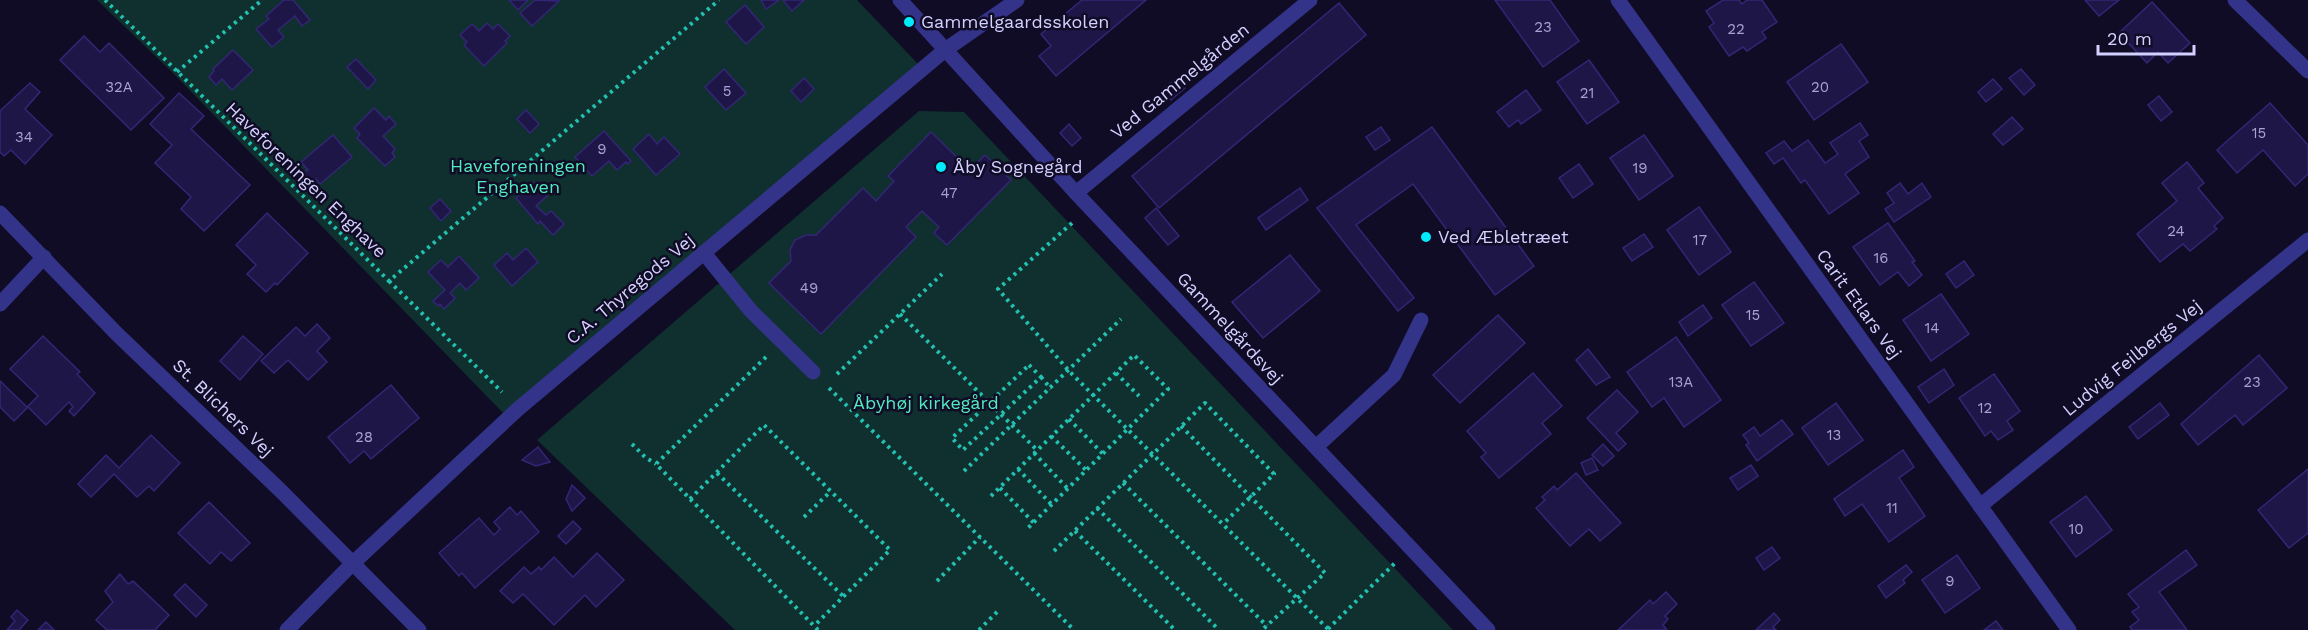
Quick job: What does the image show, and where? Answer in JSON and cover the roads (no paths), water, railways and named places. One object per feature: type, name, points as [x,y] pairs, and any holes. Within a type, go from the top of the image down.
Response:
[{"type":"street","name":"Gammelgårdsvej","points":[[900,0],[1089,207],[1488,630]]},
{"type":"street","name":"C.A. Thyregods Vej","points":[[287,630],[352,564],[518,409],[945,50],[1017,0]]},
{"type":"street","name":"Ved Gammelgården","points":[[1076,193],[1310,0]]},
{"type":"street","name":"Carit Etlars Vej","points":[[1618,0],[2069,630]]},
{"type":"street","points":[[2235,0],[2308,71]]},
{"type":"street","name":"St. Blichers Vej","points":[[0,213],[117,334],[282,492],[419,630]]},
{"type":"street","name":"Ludvig Feilbergs Vej","points":[[1980,506],[2308,240]]},
{"type":"street","points":[[704,253],[751,311],[813,372]]},
{"type":"street","points":[[0,304],[44,257]]},
{"type":"street","points":[[1316,447],[1394,375],[1421,320]]},
{"type":"place","name":"Gammelgaardsskolen","points":[[909,22]]},
{"type":"place","name":"Åby Sognegård","points":[[941,167]]},
{"type":"place","name":"Ved Æbletræet","points":[[1426,237]]},
{"type":"park label","name":"Haveforeningen Enghaven","points":[[518,176]]},
{"type":"park label","name":"Åbyhøj kirkegård","points":[[926,403]]}]
